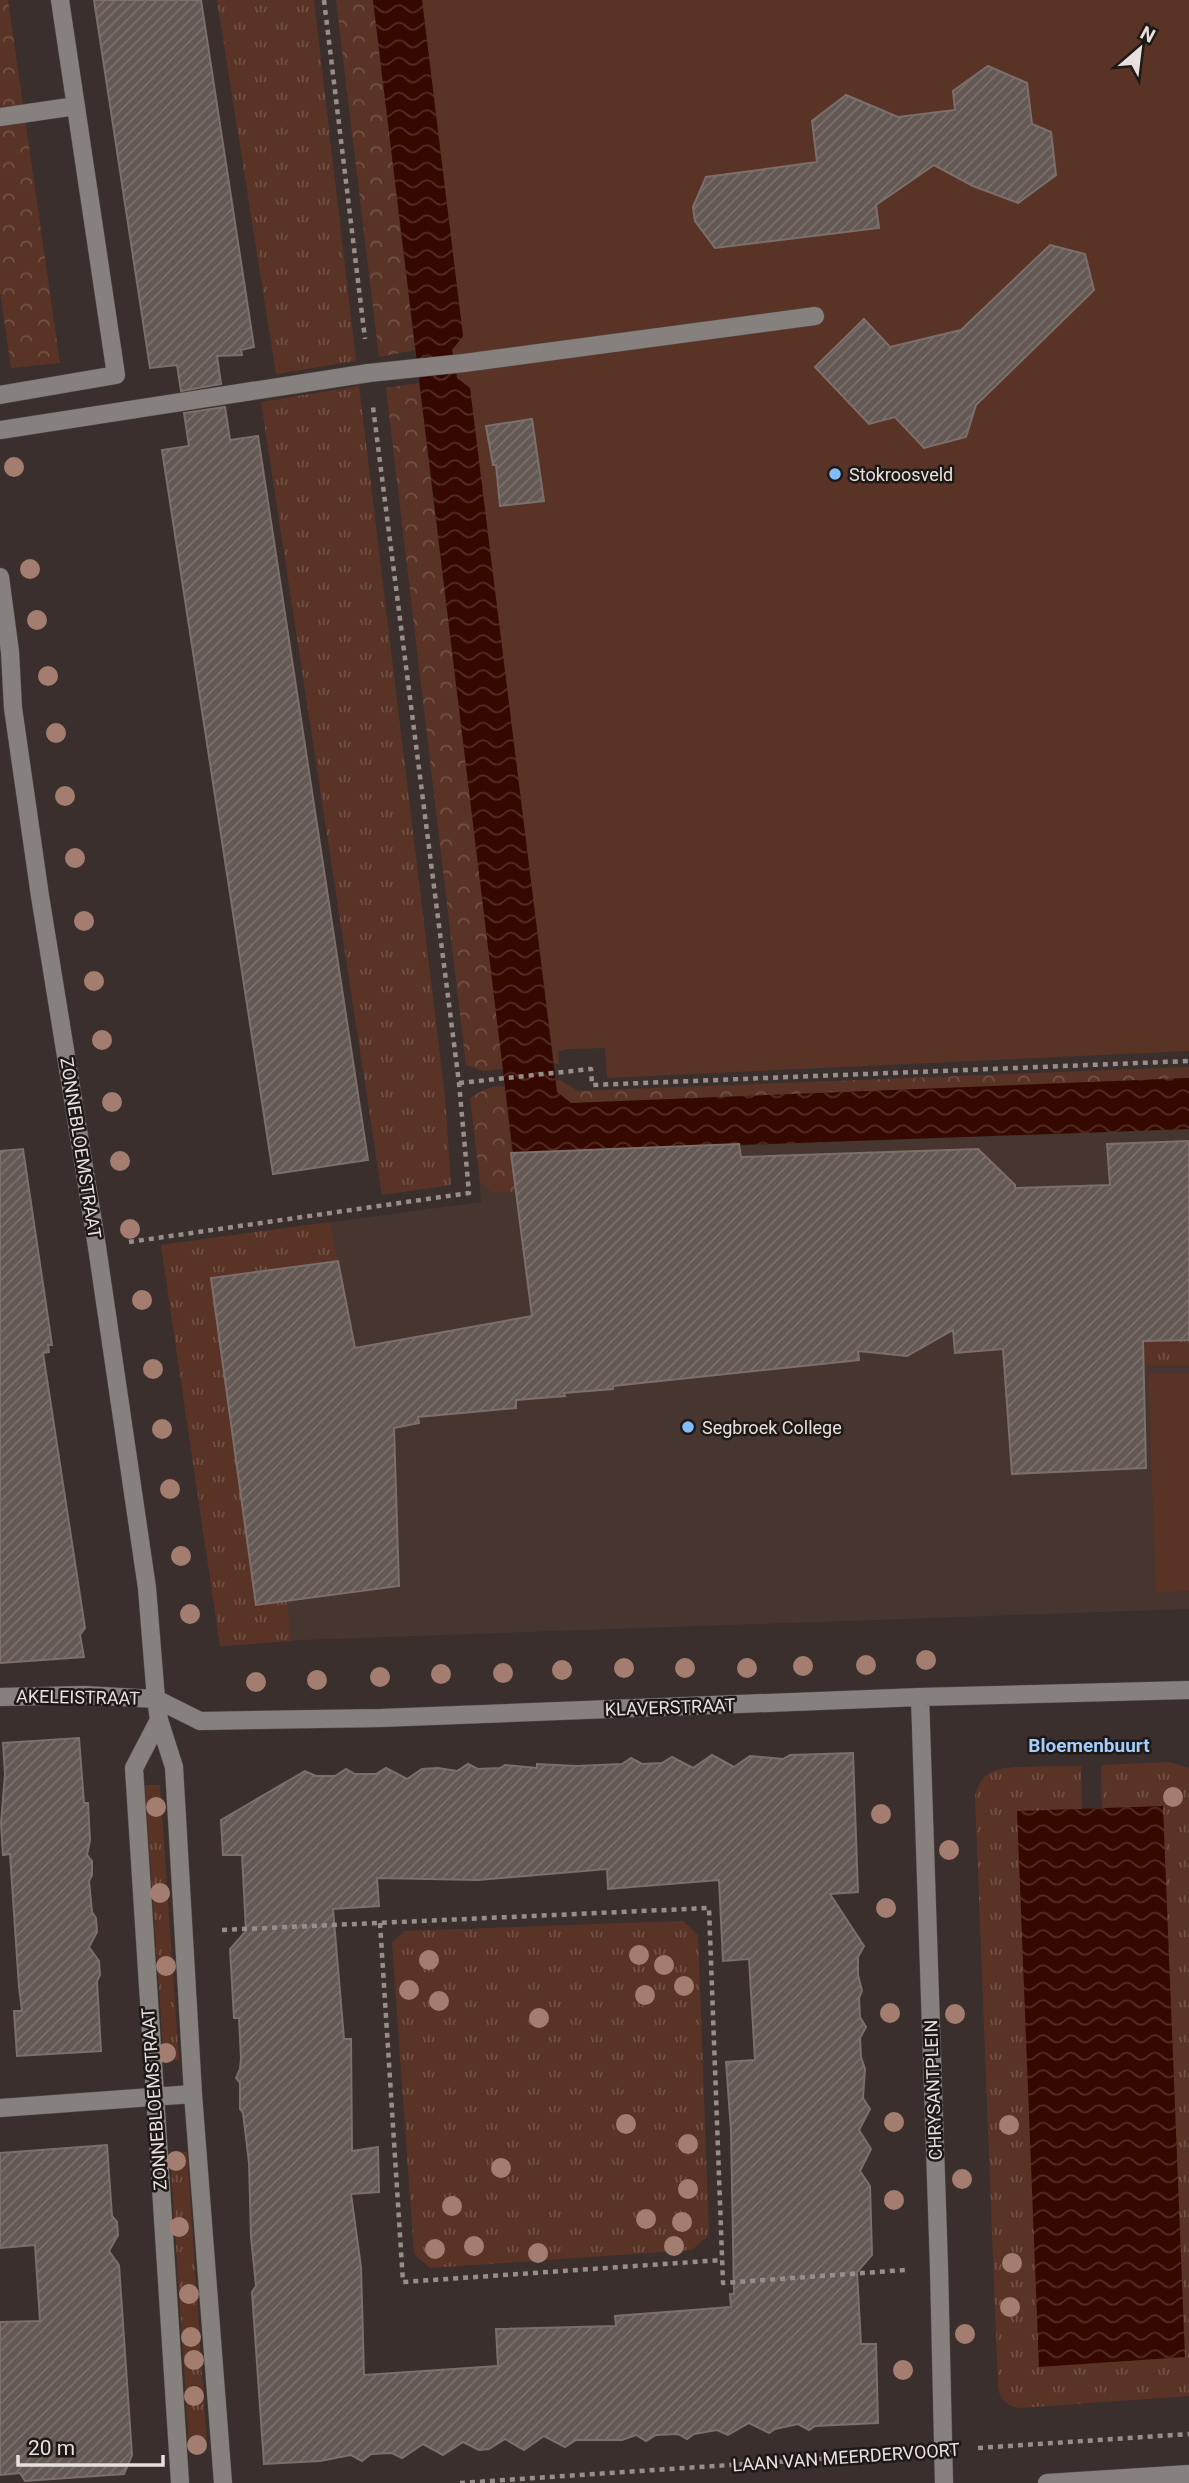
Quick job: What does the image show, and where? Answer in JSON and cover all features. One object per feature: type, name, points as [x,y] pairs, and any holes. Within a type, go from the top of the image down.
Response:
[{"type":"street","points":[[0,395],[116,375],[60,0]]},
{"type":"street","points":[[0,117],[76,106]]},
{"type":"street","points":[[0,430],[369,373],[410,370],[815,316]]},
{"type":"street","name":"ZONNEBLOEMSTRAAT","points":[[0,576],[10,652],[7,709],[97,1247],[147,1588],[159,1720],[174,1768],[193,2094],[223,2483]]},
{"type":"street","name":"KLAVERSTRAAT","points":[[156,1699],[200,1721],[382,1718],[920,1697],[1189,1690]]},
{"type":"street","name":"AKELEISTRAAT","points":[[0,1697],[84,1695],[156,1699]]},
{"type":"street","name":"CHRYSANTPLEIN","points":[[920,1697],[944,2483]]},
{"type":"street","name":"ZONNEBLOEMSTRAAT","points":[[159,1720],[134,1768],[180,2483]]},
{"type":"street","points":[[0,2108],[193,2094]]},
{"type":"street","points":[[1047,2483],[1189,2474]]},
{"type":"path","points":[[97,1247],[469,1193],[459,1083],[324,0]]},
{"type":"path","points":[[459,1083],[590,1069],[592,1085],[1189,1061]]},
{"type":"path","points":[[222,1930],[709,1908],[723,2283],[939,2268]]},
{"type":"path","points":[[380,1923],[403,2282],[722,2260]]},
{"type":"path","name":"LAAN VAN MEERDERVOORT","points":[[460,2483],[1189,2434]]},
{"type":"shaded area","name":"Segbroek College","points":[[1189,1129],[1189,1609],[303,1640],[220,1646],[161,1245],[481,1202],[478,1155]]},
{"type":"green space","points":[[0,0],[8,0],[60,363],[11,368],[0,292]]},
{"type":"green space","points":[[217,0],[314,0],[356,361],[276,374]]},
{"type":"green space","points":[[336,0],[373,0],[415,350],[379,357]]},
{"type":"green space","name":"Stokroosveld","points":[[422,0],[1189,0],[1189,1051],[607,1078],[605,1048],[568,1049],[558,1052],[559,1064],[554,1064],[491,561],[452,350],[463,336]]},
{"type":"green space","points":[[419,383],[503,1069],[483,1071],[466,1065],[386,388]]},
{"type":"green space","points":[[359,386],[445,1097],[451,1185],[382,1195],[261,402]]},
{"type":"green space","points":[[1189,1067],[1189,1078],[570,1103],[557,1092],[555,1081],[560,1080],[578,1091]]},
{"type":"green space","points":[[505,1087],[516,1192],[493,1193],[480,1182],[470,1098],[485,1089]]},
{"type":"green space","points":[[330,1222],[338,1263],[262,1604],[287,1601],[291,1641],[220,1646],[161,1245]]},
{"type":"green space","points":[[1189,1340],[1189,1365],[1144,1365],[1143,1341]]},
{"type":"green space","points":[[1148,1373],[1189,1373],[1189,1591],[1156,1592]]},
{"type":"green space","points":[[1170,1762],[1189,1768],[1189,2396],[1014,2407],[1004,2401],[998,2387],[975,1795],[983,1779],[998,1769],[1081,1766],[1082,1809],[1102,1808],[1101,1765]]},
{"type":"green space","points":[[145,1785],[160,1785],[179,2060],[164,2061]]},
{"type":"green space","points":[[683,1921],[698,1935],[709,2235],[692,2250],[430,2268],[414,2254],[392,1943],[404,1931]]},
{"type":"green space","points":[[187,2152],[207,2446],[189,2446],[170,2153]]},
{"type":"water","points":[[373,0],[422,0],[463,336],[452,350],[457,378],[470,388],[557,1092],[571,1103],[1189,1078],[1189,1129],[513,1153]]},
{"type":"water","points":[[1163,1806],[1185,2357],[1039,2367],[1017,1811]]},
{"type":"building","points":[[94,0],[201,0],[254,347],[241,350],[242,355],[217,356],[221,384],[181,391],[177,365],[150,368]]},
{"type":"building","points":[[988,66],[1027,83],[1032,124],[1051,132],[1056,175],[1018,203],[973,186],[934,165],[876,205],[879,228],[715,248],[695,221],[693,207],[706,177],[817,162],[812,121],[846,95],[898,117],[955,110],[953,91]]},
{"type":"building","points":[[1050,245],[1085,254],[1094,290],[976,405],[966,437],[924,448],[895,417],[869,424],[815,367],[864,319],[890,347],[961,330]]},
{"type":"building","points":[[225,407],[230,440],[258,436],[368,1160],[273,1174],[162,450],[189,446],[184,413]]},
{"type":"building","points":[[532,419],[544,501],[500,506],[496,465],[493,465],[486,426]]},
{"type":"building","points":[[1189,1141],[1189,1340],[1143,1341],[1146,1468],[1012,1474],[1003,1349],[955,1353],[953,1330],[907,1356],[858,1351],[859,1360],[613,1386],[613,1389],[564,1393],[565,1396],[516,1400],[516,1408],[418,1417],[419,1423],[394,1428],[399,1586],[256,1605],[211,1278],[338,1261],[355,1348],[532,1316],[511,1153],[739,1144],[741,1157],[978,1149],[1015,1188],[1110,1185],[1107,1144]]},
{"type":"building","points":[[23,1149],[52,1345],[48,1345],[49,1352],[43,1353],[85,1628],[80,1635],[84,1657],[0,1663],[0,1151]]},
{"type":"building","points":[[79,1738],[84,1803],[88,1803],[90,1840],[87,1855],[92,1861],[89,1881],[97,1932],[89,1947],[99,1961],[100,1975],[97,1981],[101,2051],[17,2056],[14,2011],[22,2011],[10,1854],[3,1855],[3,1743]]},
{"type":"building","points":[[853,1753],[858,1892],[830,1894],[864,1946],[858,1957],[858,1975],[862,1991],[859,1998],[860,2017],[866,2027],[860,2038],[865,2069],[863,2098],[870,2109],[859,2130],[871,2149],[860,2171],[870,2186],[872,2255],[857,2272],[861,2344],[876,2344],[878,2423],[815,2426],[809,2430],[798,2424],[769,2433],[749,2423],[728,2435],[717,2430],[694,2434],[687,2439],[678,2434],[656,2435],[646,2441],[636,2435],[622,2440],[576,2440],[565,2447],[544,2436],[524,2450],[505,2439],[489,2449],[479,2450],[463,2442],[443,2455],[423,2444],[402,2458],[392,2453],[371,2454],[362,2461],[351,2455],[320,2461],[264,2464],[252,2292],[256,2286],[251,2237],[249,2163],[243,2113],[240,2109],[240,2083],[236,2078],[241,2058],[239,2018],[234,2018],[230,1949],[246,1931],[242,1855],[223,1855],[221,1820],[305,1771],[316,1776],[335,1776],[346,1769],[355,1774],[376,1774],[386,1768],[407,1779],[422,1769],[457,1771],[468,1764],[478,1769],[500,1768],[505,1765],[537,1768],[537,1764],[622,1764],[631,1758],[642,1764],[662,1763],[672,1757],[693,1768],[712,1755],[734,1767],[750,1756],[783,1759],[790,1755]],"holes":[[[607,1869],[608,1889],[719,1880],[723,1961],[749,1959],[755,2060],[726,2062],[731,2130],[734,2294],[730,2294],[731,2307],[615,2316],[616,2326],[496,2329],[498,2366],[364,2375],[361,2267],[351,2194],[379,2192],[378,2147],[352,2151],[351,2039],[344,2039],[333,1909],[379,1906],[377,1878],[478,1880]]]},
{"type":"building","points":[[107,2145],[112,2216],[117,2222],[118,2235],[109,2251],[119,2265],[132,2455],[124,2474],[25,2481],[20,2473],[0,2475],[0,2322],[40,2321],[35,2245],[0,2248],[0,2153]]},
{"type":"place","name":"Stokroosveld","points":[[835,474]]},
{"type":"place","name":"Segbroek College","points":[[688,1427]]},
{"type":"district","name":"Bloemenbuurt","points":[[1089,1745]]}]
